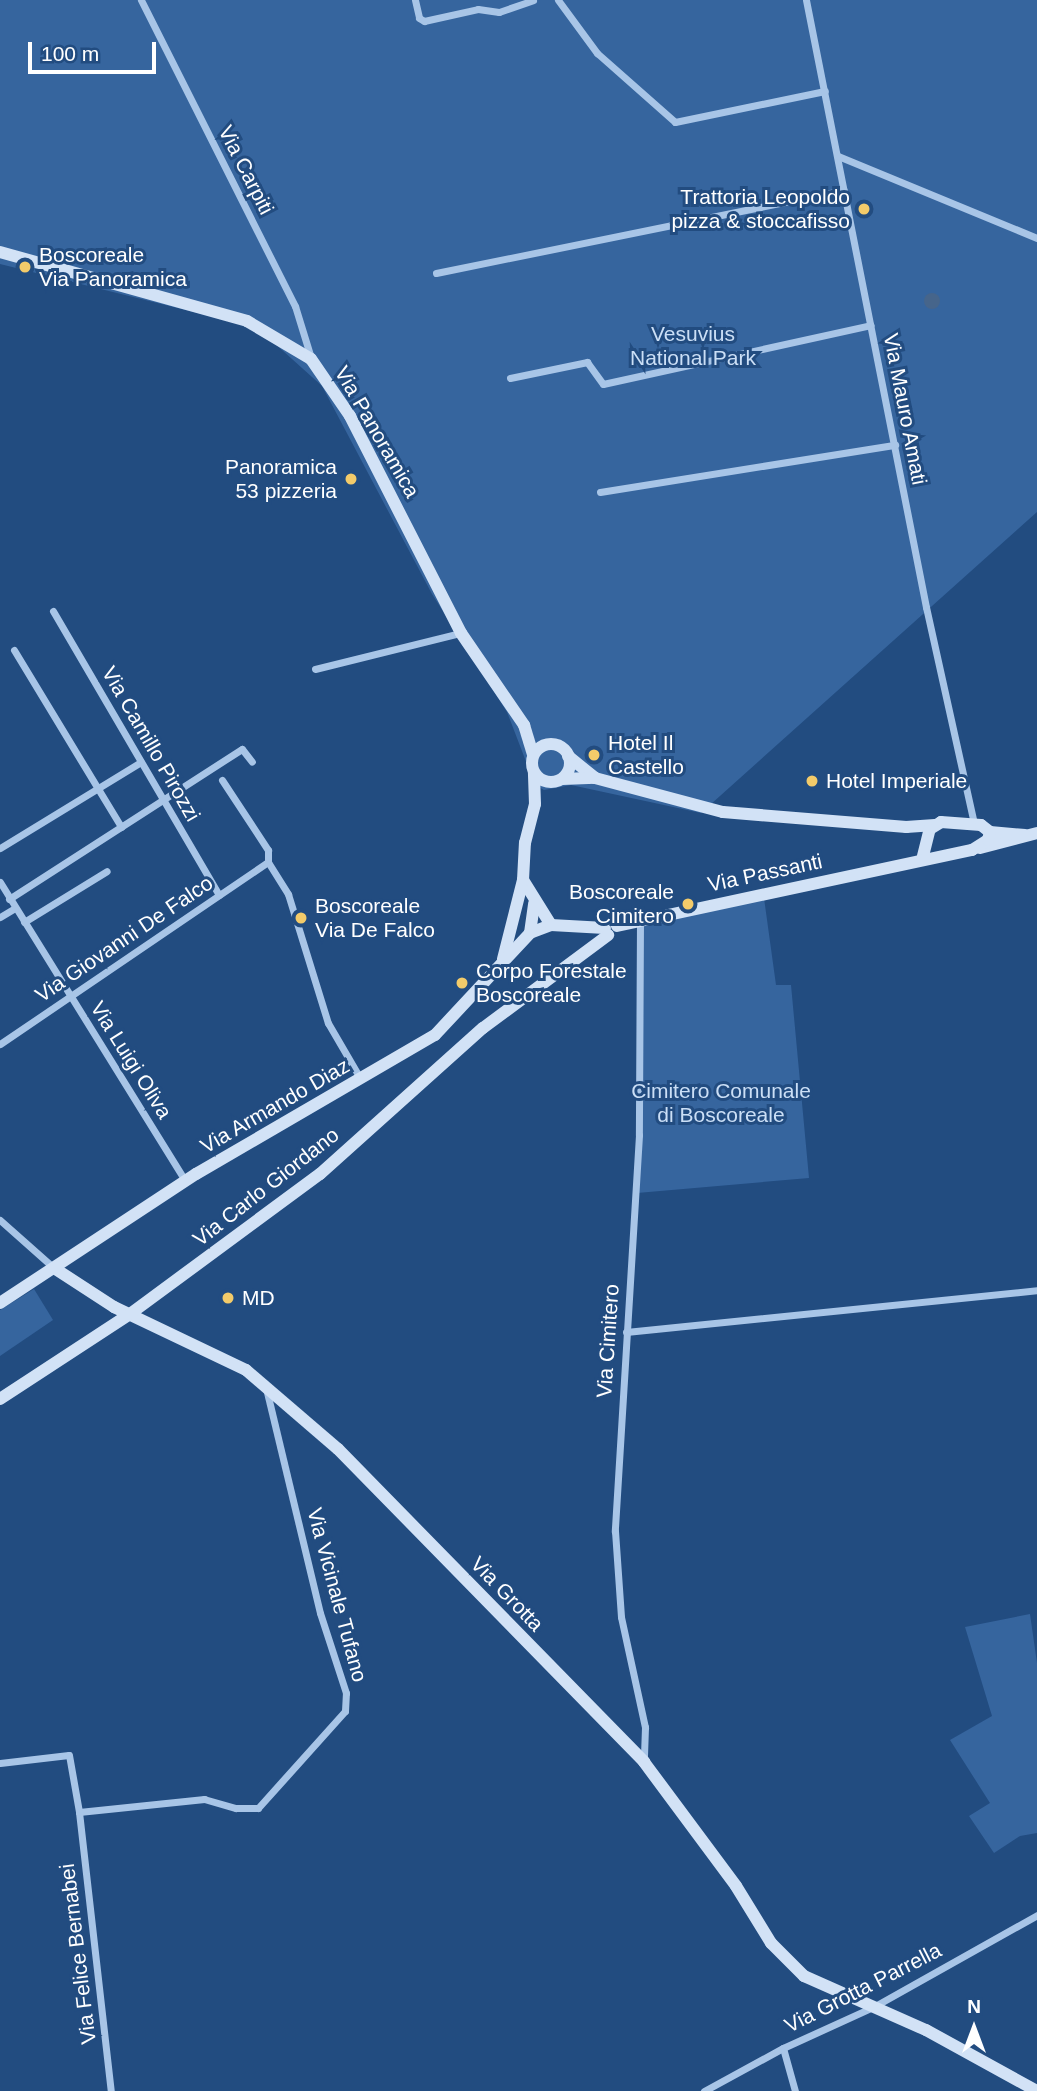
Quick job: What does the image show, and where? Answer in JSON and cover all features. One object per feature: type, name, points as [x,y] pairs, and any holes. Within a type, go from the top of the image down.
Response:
[{"type":"street","name":"Via Carpiti","points":[[141,0],[295,306],[311,359]]},
{"type":"street","points":[[415,0],[424,21],[478,9],[499,12],[533,0]]},
{"type":"street","points":[[558,0],[597,53],[676,122],[825,91]]},
{"type":"street","name":"Via Mauro Amati","points":[[806,0],[870,325],[974,824]]},
{"type":"street","points":[[838,156],[1037,238]]},
{"type":"street","points":[[436,273],[844,190]]},
{"type":"street","name":"Via Panoramica","points":[[0,252],[247,321],[311,359],[350,416],[461,634],[524,725],[533,755],[535,804]]},
{"type":"street","points":[[510,378],[587,362],[603,384],[870,325]]},
{"type":"street","points":[[600,492],[895,445]]},
{"type":"street","name":"Via Camillo Pirozzi","points":[[53,611],[219,895]]},
{"type":"street","points":[[315,669],[461,634]]},
{"type":"street","points":[[14,650],[121,827]]},
{"type":"street","name":"Via Panoramica","points":[[524,725],[554,744],[595,778]]},
{"type":"street","points":[[533,755],[541,746],[554,744]]},
{"type":"street","points":[[9,899],[242,748],[252,762]]},
{"type":"street","points":[[535,804],[569,768],[568,756]]},
{"type":"street","points":[[0,848],[141,762]]},
{"type":"street","name":"Via Panoramica","points":[[534,773],[544,781],[595,778],[683,805],[723,813],[906,827],[931,834]]},
{"type":"street","points":[[222,780],[268,850],[268,862],[288,894],[328,1023],[360,1078]]},
{"type":"street","name":"Via Armando Diaz","points":[[502,963],[516,916],[523,880],[525,843],[535,804]]},
{"type":"street","name":"Via Passanti","points":[[931,834],[974,824],[990,832],[1031,834]]},
{"type":"street","points":[[972,850],[988,840],[990,832]]},
{"type":"street","points":[[931,834],[937,850],[956,853]]},
{"type":"street","points":[[922,860],[931,834]]},
{"type":"street","name":"Via Passanti","points":[[530,933],[551,925],[610,929],[639,920],[972,850],[1031,834]]},
{"type":"street","name":"Via Giovanni De Falco","points":[[0,1044],[268,862]]},
{"type":"street","points":[[24,922],[107,871]]},
{"type":"street","name":"Via Armando Diaz","points":[[523,880],[534,903],[551,925]]},
{"type":"street","name":"Via Luigi Oliva","points":[[0,882],[186,1180]]},
{"type":"street","points":[[530,933],[534,903]]},
{"type":"street","points":[[0,917],[15,908]]},
{"type":"street","points":[[516,916],[530,933]]},
{"type":"street","name":"Via Cimitero","points":[[639,920],[639,1135],[626,1332],[617,1577],[645,1727],[645,1762]]},
{"type":"street","name":"Via Carlo Giordano","points":[[0,1399],[130,1314],[320,1174],[482,1028],[610,929]]},
{"type":"street","name":"Via Armando Diaz","points":[[0,1303],[186,1180],[435,1035],[530,933]]},
{"type":"street","points":[[0,1220],[54,1268]]},
{"type":"street","name":"Via Grotta","points":[[54,1268],[130,1314],[209,1349],[266,1387],[338,1448],[645,1762],[736,1886],[781,1955],[804,1976],[856,2003],[874,2006],[1037,2091]]},
{"type":"street","points":[[626,1332],[1037,1290]]},
{"type":"street","name":"Via Vicinale Tufano","points":[[79,1812],[204,1799],[236,1808],[258,1808],[345,1711],[346,1693],[320,1613],[266,1387]]},
{"type":"street","points":[[0,1763],[69,1755],[79,1812]]},
{"type":"street","name":"Via Felice Bernabei","points":[[79,1812],[111,2091]]},
{"type":"street","name":"Via Grotta Parrella","points":[[704,2091],[783,2048],[874,2006],[1037,1915]]},
{"type":"street","points":[[783,2048],[795,2091]]},
{"type":"green space","name":"Vesuvius National Park","points":[[0,0],[1037,0],[1037,512],[701,813],[571,785],[544,790],[535,785],[507,712],[432,594],[322,386],[272,341],[242,324],[0,264]]},
{"type":"green space","name":"Cimitero Comunale di Boscoreale","points":[[764,898],[776,985],[791,985],[809,1178],[637,1193],[642,925]]},
{"type":"green space","points":[[34,1289],[53,1320],[0,1356],[0,1310]]},
{"type":"green space","points":[[1030,1614],[1037,1663],[1037,1833],[1020,1836],[994,1853],[969,1816],[990,1803],[950,1740],[992,1716],[965,1627]]},
{"type":"shaded area","points":[[929,293],[935,293],[940,301],[938,307],[929,309],[924,304],[924,298]]},
{"type":"place","name":"Trattoria Leopoldo pizza & stoccafisso","points":[[864,209]]},
{"type":"place","name":"Boscoreale Via Panoramica","points":[[25,267]]},
{"type":"place","name":"Panoramica 53 pizzeria","points":[[351,479]]},
{"type":"place","name":"Hotel Il Castello","points":[[594,755]]},
{"type":"place","name":"Hotel Imperiale","points":[[812,781]]},
{"type":"place","name":"Boscoreale Cimitero","points":[[688,904]]},
{"type":"place","name":"Boscoreale Via De Falco","points":[[301,918]]},
{"type":"place","name":"Corpo Forestale Boscoreale","points":[[462,983]]},
{"type":"place","name":"MD","points":[[228,1298]]}]
